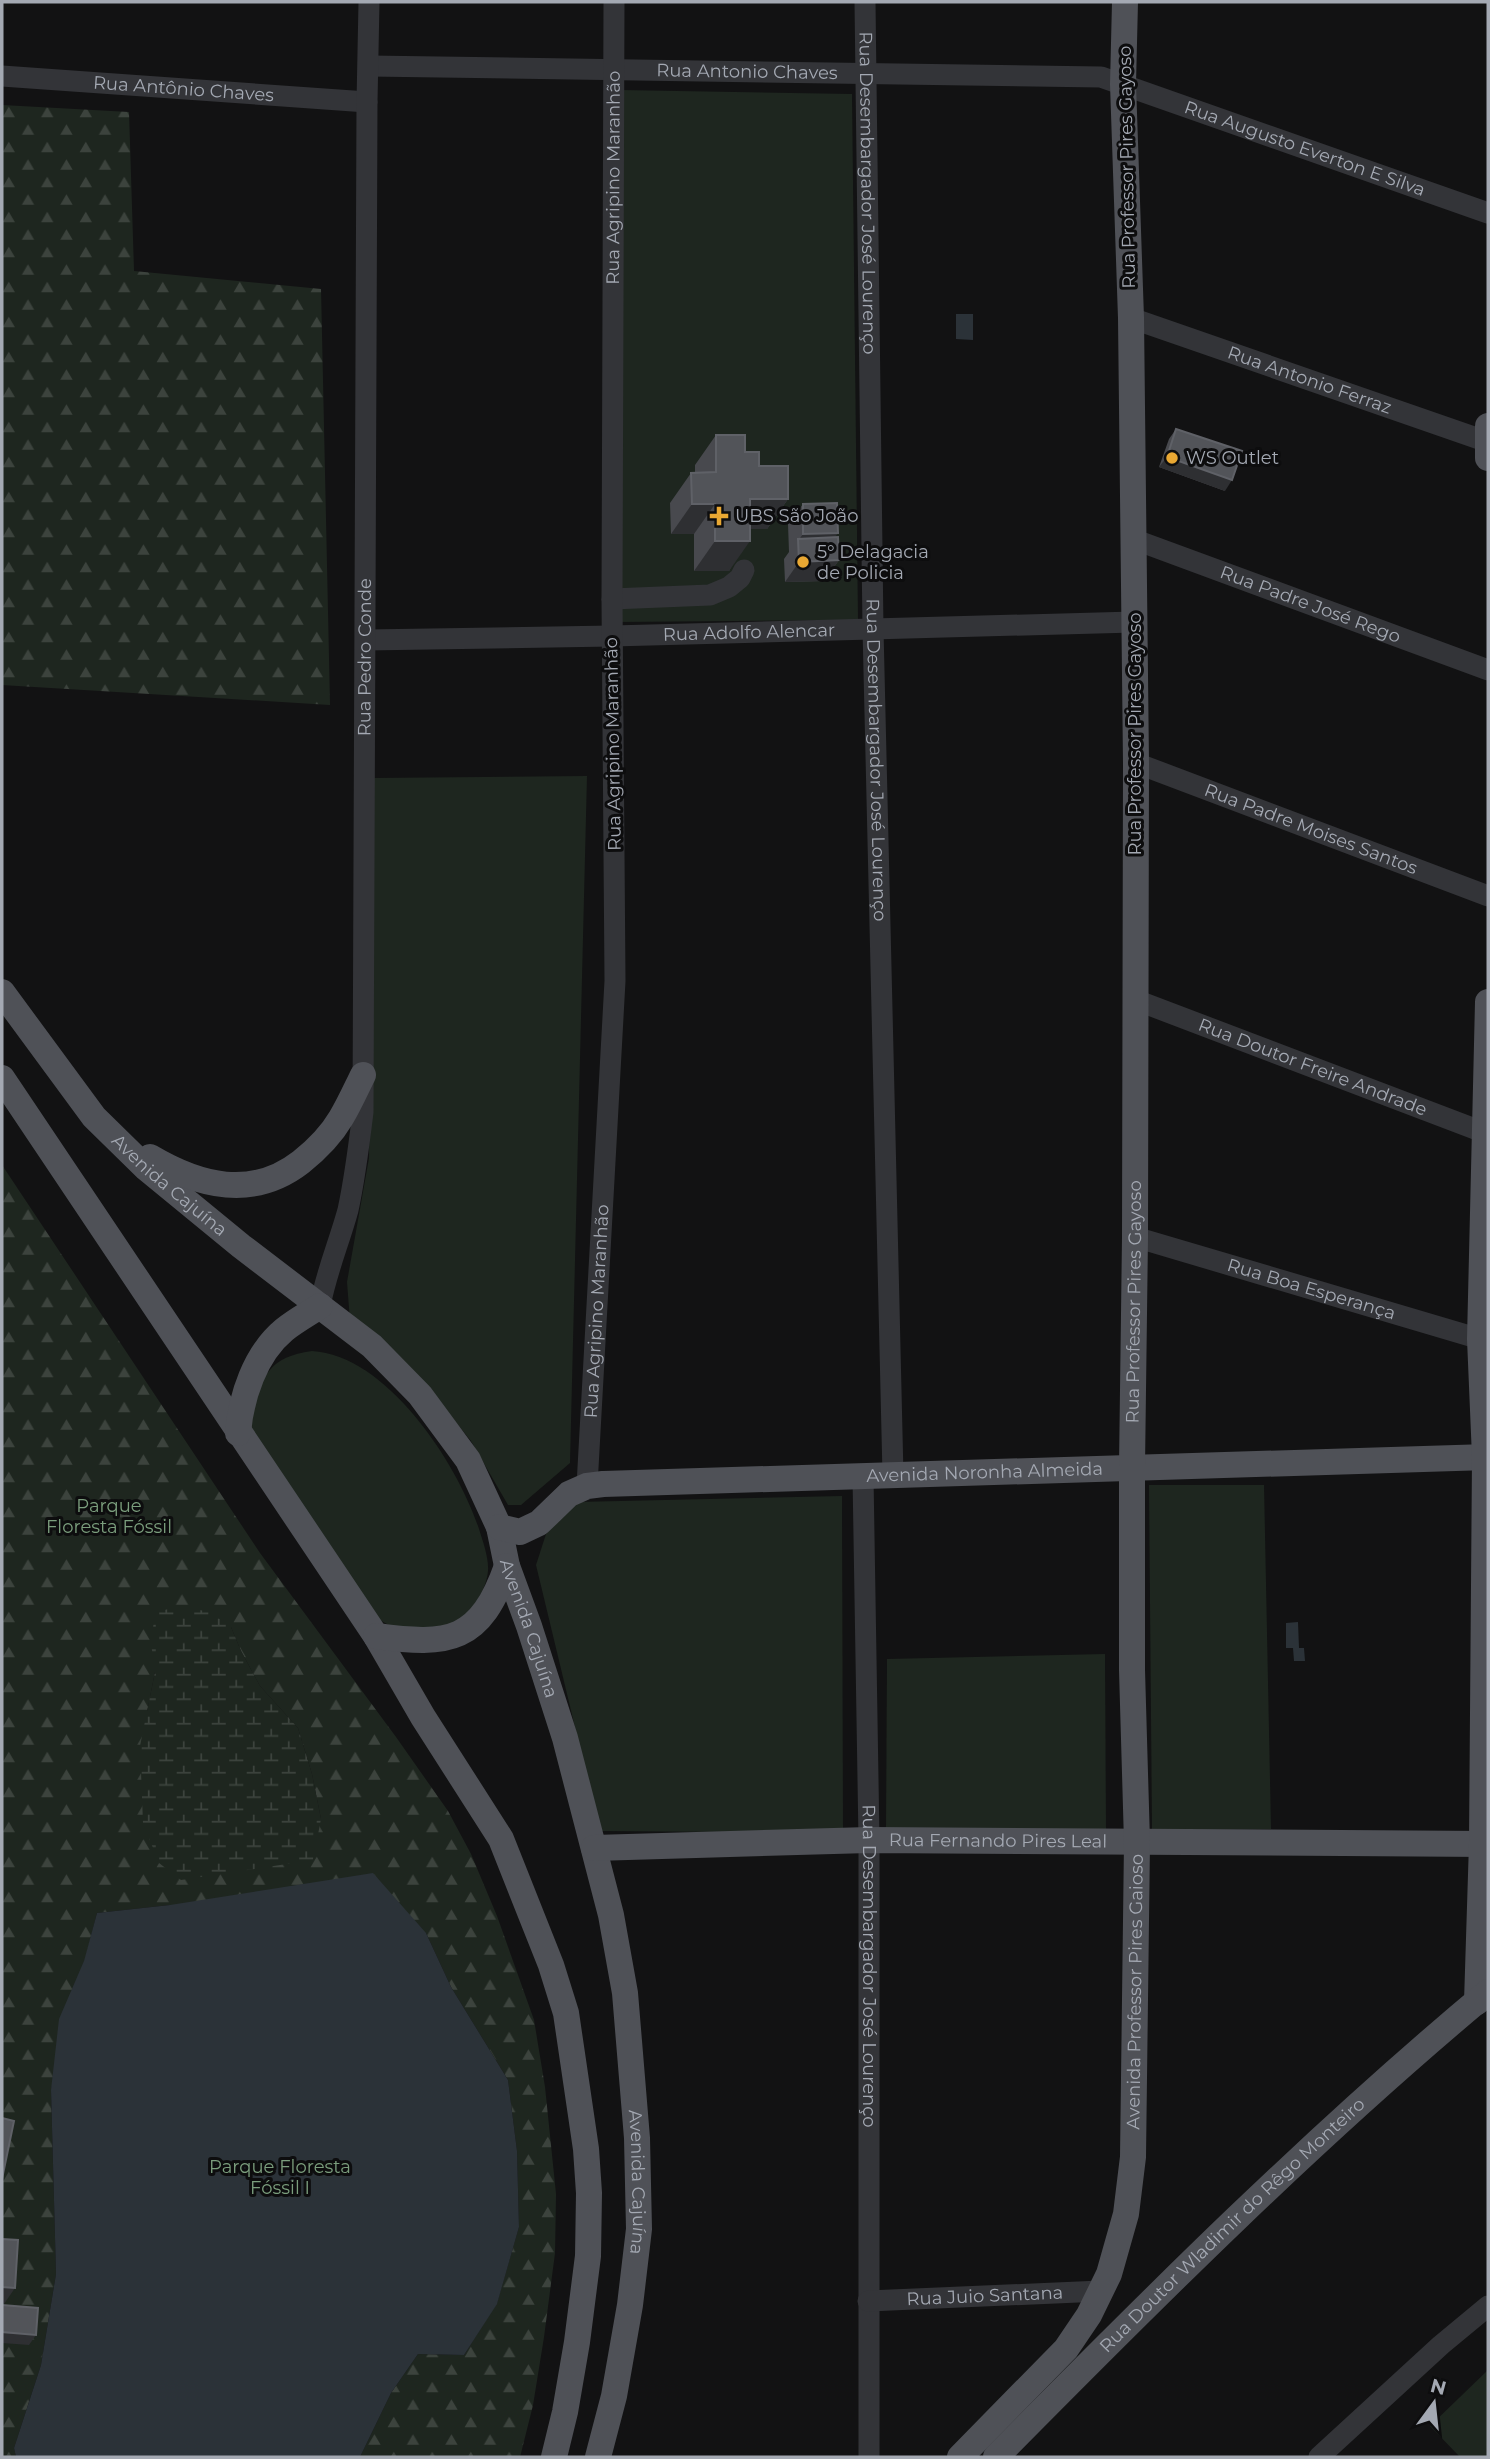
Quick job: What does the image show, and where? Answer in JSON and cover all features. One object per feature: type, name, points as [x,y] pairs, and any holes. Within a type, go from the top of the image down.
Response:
[{"type":"main road","name":"Rua Professor Pires Gayoso","points":[[1125,2],[1123,84],[1131,318],[1136,763],[1132,1467]]},
{"type":"main road","points":[[1488,426],[1488,458]]},
{"type":"main road","name":"Avenida Cajuína","points":[[2,992],[107,1132],[146,1168],[241,1246],[372,1346],[421,1395],[468,1460],[499,1527],[507,1566],[565,1738],[611,1915],[625,1993],[637,2138],[639,2230],[631,2305],[614,2396],[598,2457]]},
{"type":"main road","points":[[1482,1997],[1488,1002]]},
{"type":"main road","points":[[107,1132],[161,1164],[190,1176],[215,1184],[257,1184],[287,1172],[312,1153],[340,1120],[363,1075]]},
{"type":"main road","points":[[2,1078],[376,1636],[423,1717],[501,1839],[537,1929],[566,2013],[586,2149],[589,2193],[588,2256],[577,2342],[554,2457]]},
{"type":"main road","points":[[238,1433],[244,1395],[259,1363],[282,1331],[320,1306]]},
{"type":"main road","name":"Avenida Noronha Almeida","points":[[587,1486],[1487,1457]]},
{"type":"main road","name":"Avenida Professor Pires Gaioso","points":[[960,2457],[1066,2349],[1089,2315],[1109,2274],[1126,2214],[1133,2157],[1137,1842],[1132,1670],[1132,1467]]},
{"type":"main road","points":[[499,1527],[520,1532],[529,1528],[539,1523],[569,1494],[587,1486]]},
{"type":"main road","points":[[376,1636],[416,1642],[442,1639],[462,1632],[486,1613],[497,1595],[507,1566]]},
{"type":"main road","name":"Rua Fernando Pires Leal","points":[[594,1848],[869,1840],[1485,1843]]},
{"type":"main road","name":"Rua Doutor Wladimir do Rêgo Monteiro","points":[[996,2457],[1116,2336],[1317,2144],[1482,1997]]},
{"type":"street","name":"Rua Pedro Conde","points":[[320,1306],[324,1282],[339,1243],[359,1150],[363,1075],[369,2]]},
{"type":"street","name":"Rua Agripino Maranhão","points":[[587,1486],[615,981],[612,636],[614,2]]},
{"type":"street","name":"Rua Desembargador José Lourenço","points":[[864,2],[873,629],[893,1475]]},
{"type":"street","name":"Rua Antonio Chaves","points":[[369,66],[1101,77],[1123,84]]},
{"type":"street","name":"Rua Antônio Chaves","points":[[2,76],[367,102]]},
{"type":"street","name":"Rua Augusto Everton E Silva","points":[[1123,84],[1488,213]]},
{"type":"street","name":"Rua Antonio Ferraz","points":[[1131,318],[1488,442]]},
{"type":"street","name":"Rua Padre José Rego","points":[[1133,539],[1488,670]]},
{"type":"street","points":[[612,599],[710,595],[735,583],[744,570]]},
{"type":"street","name":"Rua Adolfo Alencar","points":[[366,640],[1134,622]]},
{"type":"street","name":"Rua Padre Moises Santos","points":[[1136,763],[1488,897]]},
{"type":"street","name":"Rua Doutor Freire Andrade","points":[[1136,1000],[1486,1133]]},
{"type":"street","name":"Rua Boa Esperança","points":[[1135,1237],[1484,1340]]},
{"type":"street","name":"Rua Desembargador José Lourenço","points":[[863,1476],[869,1840],[869,2457]]},
{"type":"street","name":"Rua Juio Santana","points":[[868,2301],[1101,2291]]},
{"type":"street","points":[[1319,2457],[1441,2345],[1488,2306]]},
{"type":"green space","points":[[620,90],[852,94],[858,620],[619,622]]},
{"type":"green space","points":[[2,105],[129,112],[134,271],[321,289],[330,705],[2,685]]},
{"type":"green space","points":[[587,776],[570,1463],[521,1505],[508,1505],[471,1441],[438,1400],[350,1321],[347,1282],[369,1158],[373,778]]},
{"type":"green space","name":"Parque Floresta Fóssil","points":[[2,1165],[260,1553],[448,1811],[471,1854],[497,1916],[534,2020],[545,2087],[556,2194],[555,2253],[544,2337],[533,2405],[520,2457],[360,2457],[391,2393],[418,2354],[464,2355],[497,2303],[519,2227],[517,2151],[508,2080],[451,1987],[426,1933],[170,1905],[97,1913],[51,2090],[56,2274],[41,2365],[14,2448],[16,2457],[2,2457]],"holes":[[[231,1627],[260,1686],[298,1728],[312,1774],[321,1819],[147,1712],[155,1672]]]},
{"type":"green space","points":[[312,1351],[340,1357],[367,1371],[392,1392],[416,1417],[455,1474],[479,1529],[488,1566],[479,1597],[470,1610],[457,1621],[440,1626],[402,1629],[374,1616],[249,1424],[261,1384],[267,1374],[283,1359]]},
{"type":"green space","points":[[1149,1485],[1264,1485],[1271,1829],[1152,1830]]},
{"type":"green space","points":[[842,1496],[843,1833],[600,1831],[536,1565],[546,1534],[576,1502]]},
{"type":"green space","points":[[178,1606],[210,1612],[231,1627],[260,1686],[298,1728],[312,1774],[321,1819],[313,1860],[181,1880],[159,1863],[143,1823],[140,1746],[155,1672],[151,1643],[155,1613]]},
{"type":"green space","points":[[1105,1654],[1106,1831],[886,1831],[887,1659]]},
{"type":"green space","points":[[1488,2370],[1488,2457],[1460,2457],[1430,2426]]},
{"type":"shaded area","points":[[956,314],[973,314],[973,340],[956,339]]},
{"type":"shaded area","points":[[1298,1622],[1299,1648],[1304,1648],[1305,1661],[1294,1661],[1293,1648],[1286,1648],[1286,1623]]},
{"type":"shaded area","points":[[373,1873],[426,1933],[451,1987],[508,2080],[517,2151],[519,2227],[497,2304],[464,2355],[418,2354],[391,2393],[360,2457],[16,2457],[14,2448],[41,2365],[56,2274],[51,2090],[59,2019],[84,1961],[97,1913],[170,1905]]},
{"type":"building","points":[[1176,429],[1242,451],[1232,480],[1167,457]]},
{"type":"building","points":[[716,435],[745,435],[745,452],[759,452],[759,466],[788,466],[788,499],[750,499],[750,541],[715,541],[715,504],[692,504],[691,473],[716,472]]},
{"type":"building","points":[[837,503],[838,533],[803,534],[803,504]]},
{"type":"building","points":[[838,537],[839,560],[799,562],[798,539]]},
{"type":"building","points":[[2,2118],[14,2121],[2,2179]]},
{"type":"building","points":[[2,2239],[18,2240],[15,2288],[2,2287]]},
{"type":"building","points":[[2,2305],[38,2308],[36,2335],[2,2332]]},
{"type":"place","name":"WS Outlet","points":[[1172,458]]},
{"type":"place","name":"UBS São João","points":[[719,516]]},
{"type":"place","name":"5° Delagacia de Policia","points":[[803,562]]},
{"type":"park label","name":"Parque Floresta Fóssil I","points":[[280,2177]]}]
